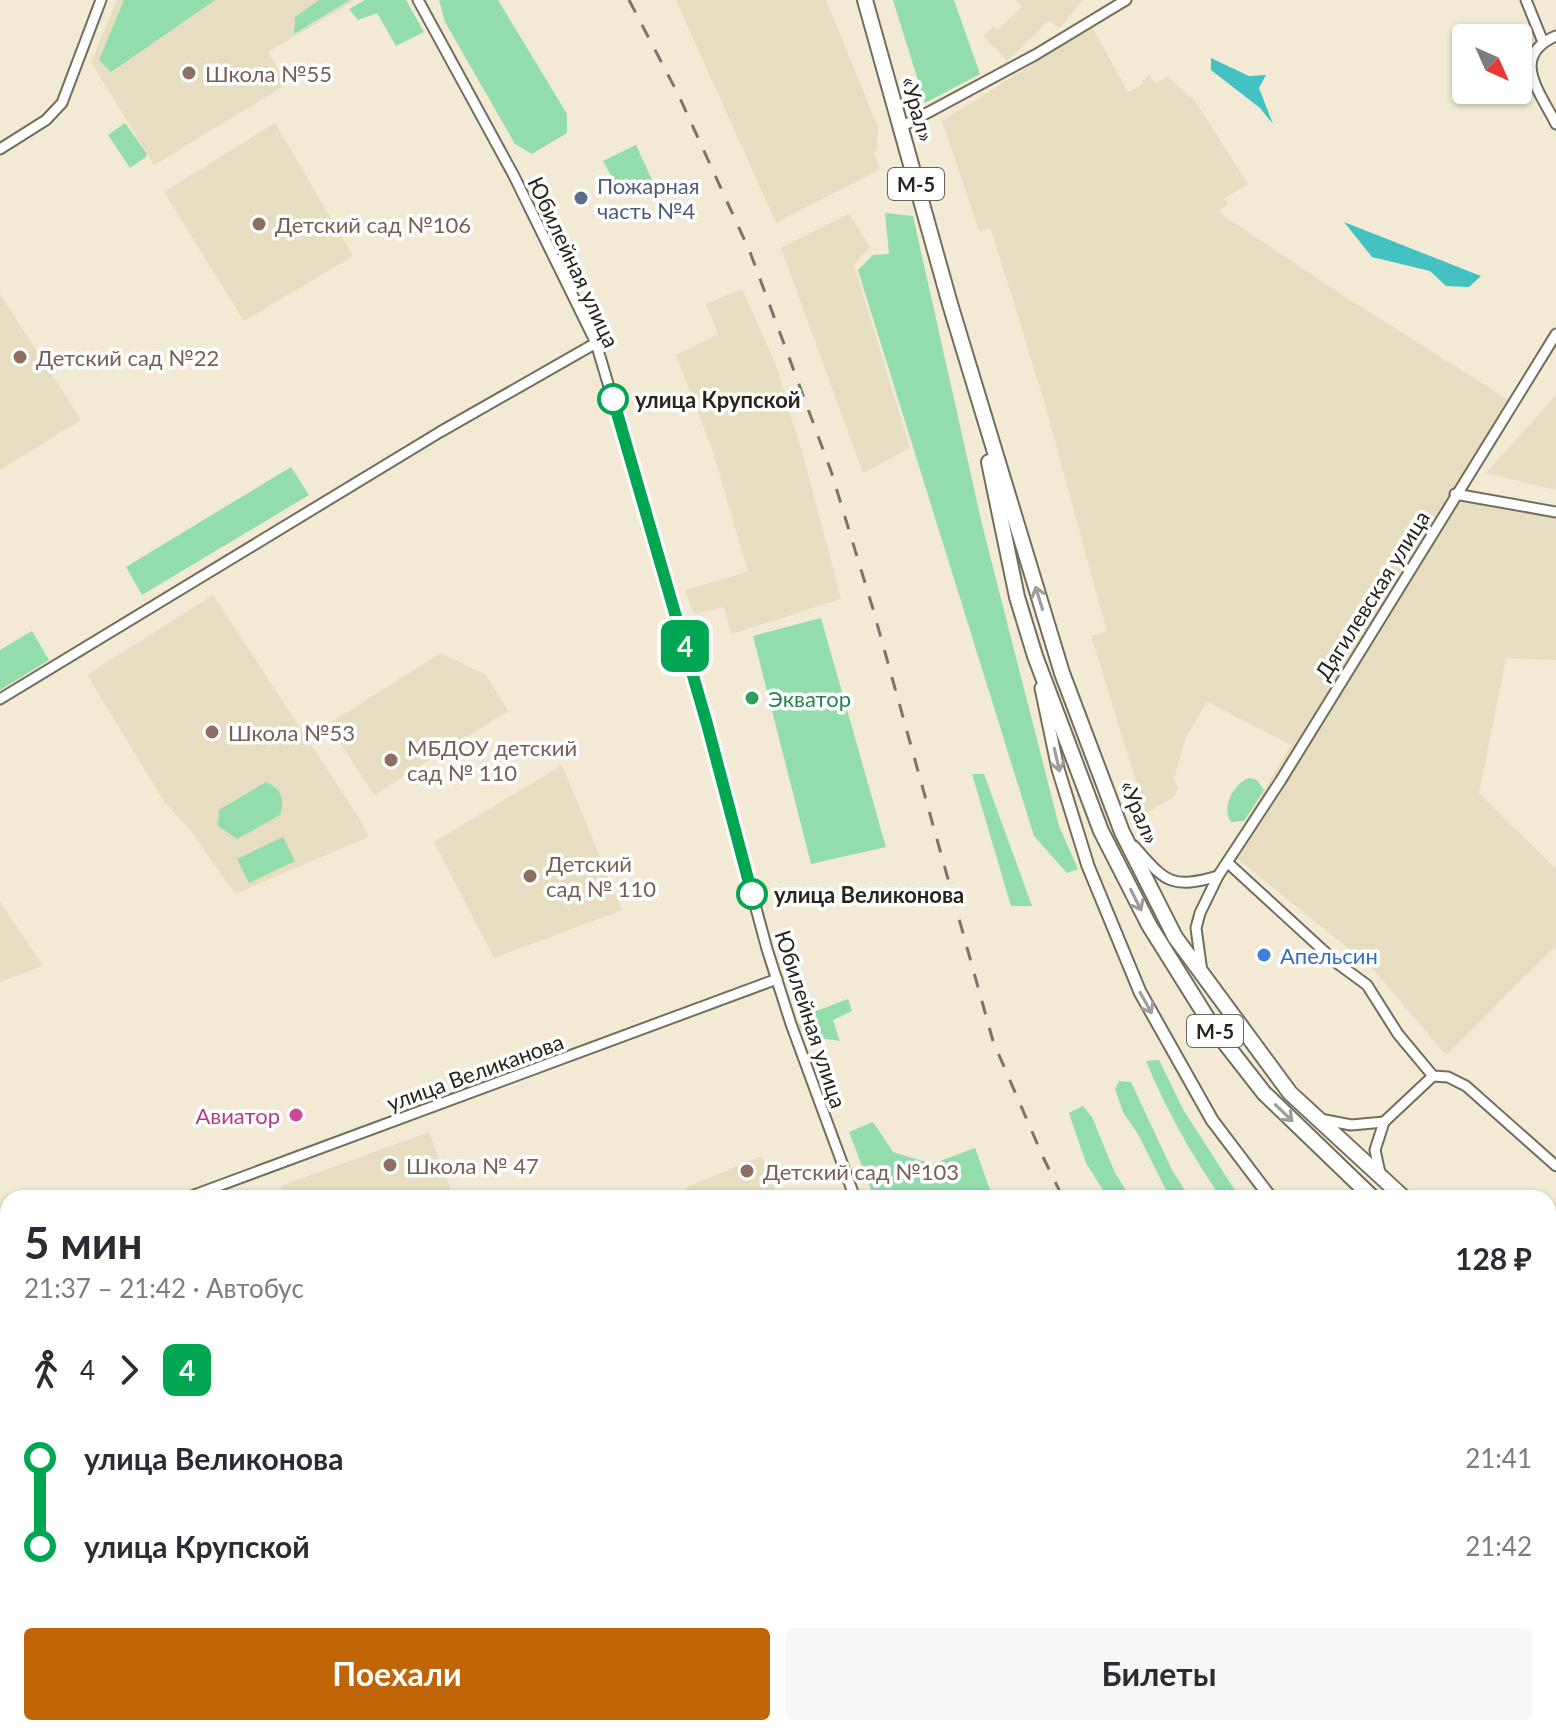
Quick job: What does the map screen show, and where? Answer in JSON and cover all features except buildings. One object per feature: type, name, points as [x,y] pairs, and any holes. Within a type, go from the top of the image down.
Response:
[{"type":"highway","name":"«Урал»","points":[[865,0],[970,368],[1062,673],[1122,832],[1175,937],[1290,1093],[1394,1190]]},
{"type":"highway","name":"«Урал»","points":[[970,368],[1017,597],[1035,656],[1101,831],[1149,925],[1214,1029],[1264,1093],[1365,1190]]},
{"type":"main road","points":[[1035,656],[1058,769],[1088,866],[1140,992],[1212,1120],[1265,1190]]},
{"type":"street","points":[[0,149],[46,120],[62,103],[101,0]]},
{"type":"street","name":"Юбилейная улица","points":[[418,0],[514,176],[596,343],[680,627],[777,979],[852,1190]]},
{"type":"street","points":[[901,127],[1035,55],[1126,0]]},
{"type":"street","points":[[1526,0],[1543,42]]},
{"type":"street","points":[[1556,36],[1543,42],[1531,56],[1531,72],[1556,124]]},
{"type":"street","name":"Дягилевская улица","points":[[1203,976],[1196,928],[1218,876],[1556,334]]},
{"type":"street","points":[[0,699],[440,432],[596,343]]},
{"type":"street","points":[[1455,494],[1556,512]]},
{"type":"street","points":[[1122,832],[1160,875],[1173,882],[1188,883],[1218,876]]},
{"type":"street","points":[[1228,863],[1337,963],[1367,985],[1398,1034],[1433,1076],[1448,1077],[1466,1086],[1556,1166]]},
{"type":"street","name":"улица Великанова","points":[[208,1190],[777,979]]},
{"type":"street","points":[[1381,1179],[1375,1150],[1384,1122],[1433,1076]]},
{"type":"street","points":[[1319,1119],[1351,1125],[1384,1122]]},
{"type":"shaded area","name":"Школа №55","points":[[117,0],[356,0],[268,52],[287,84],[154,165],[91,62]]},
{"type":"shaded area","points":[[676,0],[826,0],[878,127],[874,153],[880,169],[776,223]]},
{"type":"shaded area","points":[[1016,0],[1083,0],[1060,28],[1049,21],[1007,61],[983,36],[993,27],[997,30],[1022,7]]},
{"type":"shaded area","points":[[1092,27],[1128,92],[1143,84],[1142,81],[1149,75],[1156,84],[1167,76],[1195,101],[1248,184],[1224,198],[1228,205],[1219,210],[1220,213],[1509,400],[1447,499],[1556,519],[1556,660],[1506,658],[1479,793],[1556,869],[1556,946],[1446,1055],[1371,967],[1228,851],[1291,745],[1207,702],[1186,737],[1174,779],[1178,787],[1175,796],[1146,813],[1091,636],[1107,632],[1044,401],[991,229],[979,231],[942,121]]},
{"type":"shaded area","name":"Детский сад №106","points":[[275,123],[353,256],[244,321],[164,192]]},
{"type":"shaded area","points":[[849,214],[870,247],[854,265],[910,448],[863,473],[781,248]]},
{"type":"shaded area","points":[[742,289],[775,363],[841,599],[731,634],[724,607],[694,614],[685,590],[748,572],[713,452],[676,355],[718,334],[706,304]]},
{"type":"shaded area","name":"Детский сад №22","points":[[0,294],[81,420],[0,470]]},
{"type":"shaded area","points":[[1556,395],[1556,490],[1486,473]]},
{"type":"shaded area","name":"Школа №53","points":[[213,595],[363,824],[368,837],[235,894],[192,832],[165,803],[87,675]]},
{"type":"shaded area","name":"МБДОУ детский сад № 110","points":[[441,653],[486,675],[508,711],[374,795],[328,724]]},
{"type":"shaded area","name":"Детский сад № 110","points":[[562,765],[622,910],[494,958],[434,842]]},
{"type":"shaded area","points":[[0,902],[43,966],[0,982]]},
{"type":"shaded area","name":"Школа № 47","points":[[429,1132],[451,1190],[283,1190],[281,1186]]},
{"type":"shaded area","name":"Детский сад №103","points":[[762,1156],[775,1190],[685,1190]]},
{"type":"green space","points":[[124,0],[215,0],[111,72],[99,60]]},
{"type":"green space","points":[[319,0],[350,0],[294,34],[295,17]]},
{"type":"green space","points":[[365,0],[406,0],[424,32],[396,46],[377,13],[358,20],[349,9]]},
{"type":"green space","points":[[439,0],[498,0],[567,114],[567,133],[532,154],[515,144],[445,22]]},
{"type":"green space","points":[[893,0],[954,0],[980,74],[925,103]]},
{"type":"green space","points":[[125,123],[147,154],[130,168],[108,135]]},
{"type":"green space","points":[[636,145],[653,182],[622,196],[603,161]]},
{"type":"green space","points":[[885,213],[913,216],[982,524],[1059,826],[1078,869],[1067,873],[1034,836],[858,270],[873,255],[889,254]]},
{"type":"green space","points":[[291,467],[309,495],[142,595],[126,567]]},
{"type":"green space","points":[[821,618],[886,847],[811,864],[753,636]]},
{"type":"green space","points":[[32,631],[49,660],[0,690],[0,650]]},
{"type":"green space","points":[[972,774],[984,774],[1032,906],[1011,906]]},
{"type":"green space","points":[[1249,778],[1257,780],[1264,790],[1244,821],[1231,822],[1227,810],[1230,797],[1238,785]]},
{"type":"green space","points":[[266,782],[281,795],[280,815],[237,839],[218,826],[219,810]]},
{"type":"green space","points":[[283,837],[295,861],[249,883],[237,859]]},
{"type":"green space","points":[[848,999],[852,1011],[833,1020],[840,1041],[805,1036],[799,1025],[803,1016]]},
{"type":"green space","points":[[1159,1060],[1184,1111],[1235,1190],[1216,1190],[1190,1149],[1146,1061]]},
{"type":"green space","points":[[1119,1081],[1131,1082],[1172,1170],[1185,1190],[1166,1190],[1138,1134],[1123,1112],[1115,1089]]},
{"type":"green space","points":[[1083,1106],[1092,1117],[1115,1173],[1126,1190],[1103,1190],[1086,1163],[1069,1113]]},
{"type":"green space","points":[[873,1122],[893,1152],[932,1164],[975,1148],[990,1190],[871,1190],[849,1132]]},
{"type":"water","points":[[1211,58],[1249,76],[1266,75],[1259,88],[1273,124],[1260,108],[1211,70]]},
{"type":"water","points":[[1344,222],[1481,276],[1469,287],[1446,286],[1430,271],[1372,257]]},
{"type":"railway","points":[[629,0],[678,94],[750,252],[831,471],[873,609],[993,1041],[1059,1190]]},
{"type":"bus line","name":"4","points":[[613,399],[680,627],[752,894]]},
{"type":"place","name":"Школа №55","points":[[189,73]]},
{"type":"place","name":"Пожарная часть №4","points":[[581,198]]},
{"type":"place","name":"Детский сад №106","points":[[259,224]]},
{"type":"place","name":"Детский сад №22","points":[[20,357]]},
{"type":"place","name":"улица Крупской","points":[[613,399]]},
{"type":"place","name":"Экватор","points":[[752,698]]},
{"type":"place","name":"Школа №53","points":[[212,732]]},
{"type":"place","name":"МБДОУ детский сад № 110","points":[[391,760]]},
{"type":"place","name":"Детский сад № 110","points":[[530,876]]},
{"type":"place","name":"улица Великонова","points":[[752,894]]},
{"type":"place","name":"Апельсин","points":[[1264,955]]},
{"type":"place","name":"Авиатор","points":[[296,1115]]},
{"type":"place","name":"Школа № 47","points":[[390,1165]]},
{"type":"place","name":"Детский сад №103","points":[[747,1171]]}]
